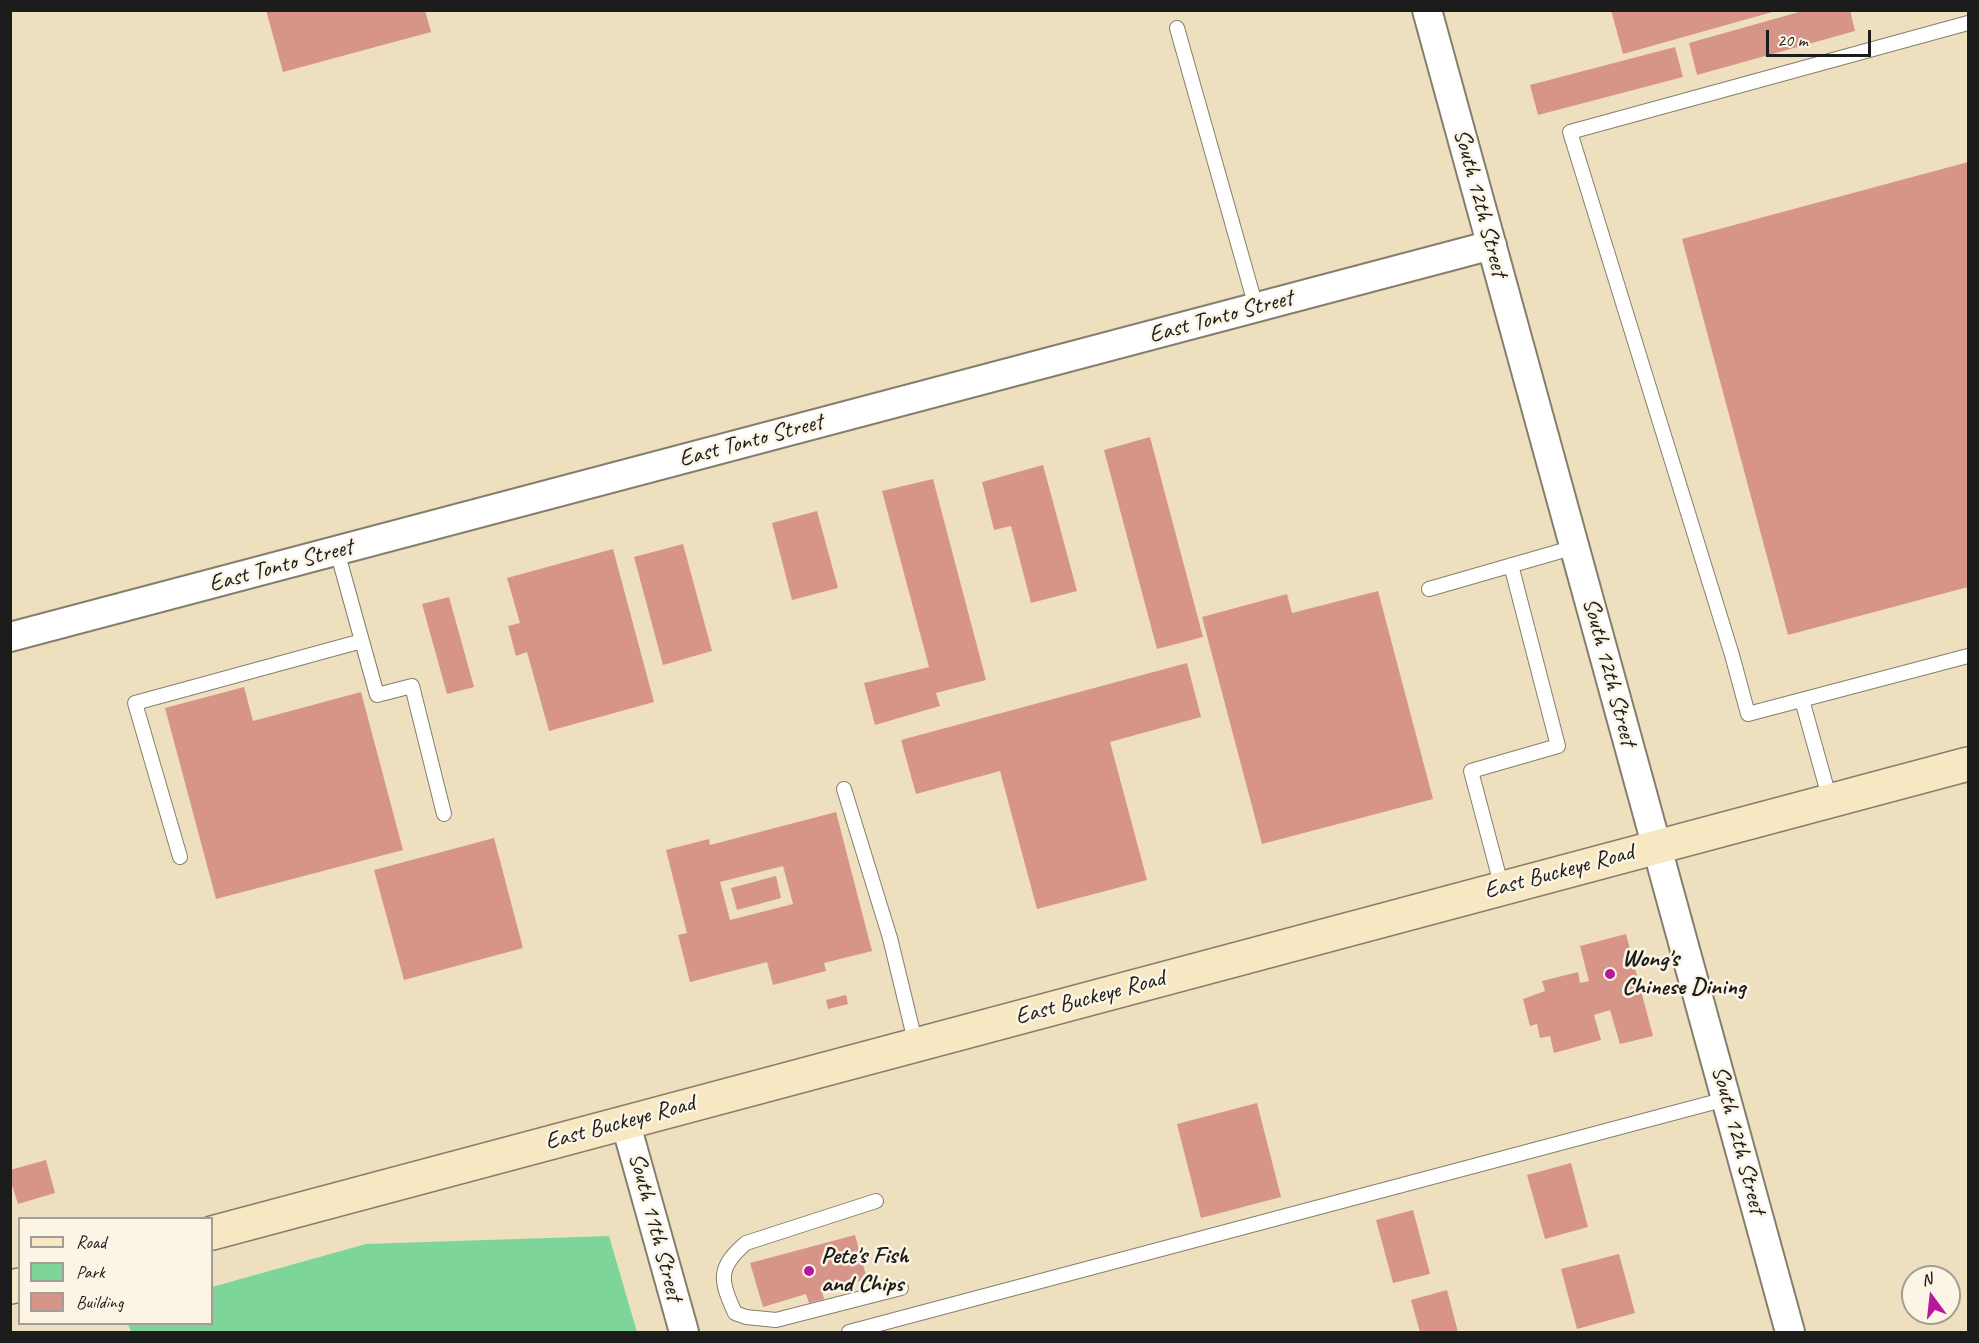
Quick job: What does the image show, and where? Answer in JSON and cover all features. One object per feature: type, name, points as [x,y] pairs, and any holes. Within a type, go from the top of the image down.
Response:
[{"type":"main road","name":"East Buckeye Road","points":[[213,1233],[1968,764]]},
{"type":"street","name":"South 12th Street","points":[[1427,10],[1790,1332]]},
{"type":"street","name":"East Tonto Street","points":[[10,638],[1492,245]]},
{"type":"street","name":"South 11th Street","points":[[625,1121],[684,1332]]},
{"type":"lane","points":[[1968,23],[1570,132],[1732,655],[1748,714],[1968,656]]},
{"type":"lane","points":[[1177,28],[1256,307]]},
{"type":"lane","points":[[1429,589],[1575,547]]},
{"type":"lane","points":[[337,551],[377,695],[412,686],[444,814]]},
{"type":"lane","points":[[1502,888],[1471,771],[1558,746],[1512,565]]},
{"type":"lane","points":[[180,857],[135,703],[362,641]]},
{"type":"lane","points":[[1802,700],[1830,800]]},
{"type":"lane","points":[[844,789],[890,938],[916,1045]]},
{"type":"lane","points":[[849,1332],[1726,1099]]},
{"type":"lane","points":[[876,1201],[746,1243],[731,1256],[723,1270],[726,1293],[735,1313],[746,1317],[776,1320],[901,1288]]},
{"type":"green space","points":[[609,1236],[637,1332],[131,1332],[128,1325],[213,1325],[213,1287],[366,1244]]},
{"type":"building","points":[[266,10],[425,10],[431,32],[283,72]]},
{"type":"building","points":[[1611,10],[1776,10],[1776,11],[1623,54]]},
{"type":"building","points":[[1806,10],[1850,10],[1855,31],[1697,75],[1689,43]]},
{"type":"building","points":[[1675,47],[1683,77],[1538,115],[1530,85]]},
{"type":"building","points":[[1968,162],[1968,587],[1788,635],[1682,239]]},
{"type":"building","points":[[1150,437],[1203,637],[1157,649],[1104,450]]},
{"type":"building","points":[[1043,465],[1077,591],[1031,603],[1011,526],[994,530],[982,482]]},
{"type":"building","points":[[933,479],[986,680],[936,693],[940,706],[875,725],[864,683],[929,667],[882,491]]},
{"type":"building","points":[[817,511],[838,588],[792,600],[772,523]]},
{"type":"building","points":[[683,544],[712,651],[663,665],[634,557]]},
{"type":"building","points":[[613,549],[654,702],[549,731],[527,652],[516,656],[508,626],[520,623],[507,578]]},
{"type":"building","points":[[1378,591],[1433,799],[1262,844],[1202,617],[1287,594],[1292,613]]},
{"type":"building","points":[[449,597],[474,687],[447,694],[422,604]]},
{"type":"building","points":[[1187,663],[1201,717],[1110,742],[1147,880],[1037,909],[1000,771],[916,794],[901,740]]},
{"type":"building","points":[[244,687],[253,721],[361,692],[403,850],[216,899],[165,708]]},
{"type":"building","points":[[836,812],[872,951],[824,963],[826,971],[773,985],[767,962],[690,982],[678,935],[687,933],[666,850],[709,839],[710,845]],"holes":[[[783,866],[793,904],[730,920],[720,882]]]},
{"type":"building","points":[[494,838],[523,948],[404,980],[374,870]]},
{"type":"building","points":[[776,876],[781,898],[737,910],[731,888]]},
{"type":"building","points":[[1626,934],[1653,1036],[1620,1044],[1610,1010],[1594,1015],[1601,1040],[1554,1053],[1550,1036],[1540,1038],[1537,1024],[1530,1026],[1523,999],[1545,991],[1542,981],[1578,972],[1580,983],[1589,981],[1580,946]]},
{"type":"building","points":[[846,995],[848,1004],[828,1009],[826,1000]]},
{"type":"building","points":[[1257,1103],[1281,1197],[1201,1218],[1177,1124]]},
{"type":"building","points":[[46,1160],[55,1193],[18,1204],[10,1179],[10,1170]]},
{"type":"building","points":[[1571,1163],[1588,1227],[1545,1239],[1527,1175]]},
{"type":"building","points":[[1413,1210],[1430,1274],[1393,1283],[1376,1220]]},
{"type":"building","name":"Pete's Fish and Chips","points":[[855,1235],[867,1279],[822,1291],[824,1299],[809,1303],[806,1294],[763,1307],[750,1263]]},
{"type":"building","points":[[1619,1254],[1635,1313],[1577,1329],[1561,1269]]},
{"type":"building","points":[[1447,1290],[1458,1332],[1420,1332],[1411,1300]]},
{"type":"place","name":"Wong's Chinese Dining","points":[[1610,974]]},
{"type":"place","name":"Pete's Fish and Chips","points":[[809,1271]]}]
